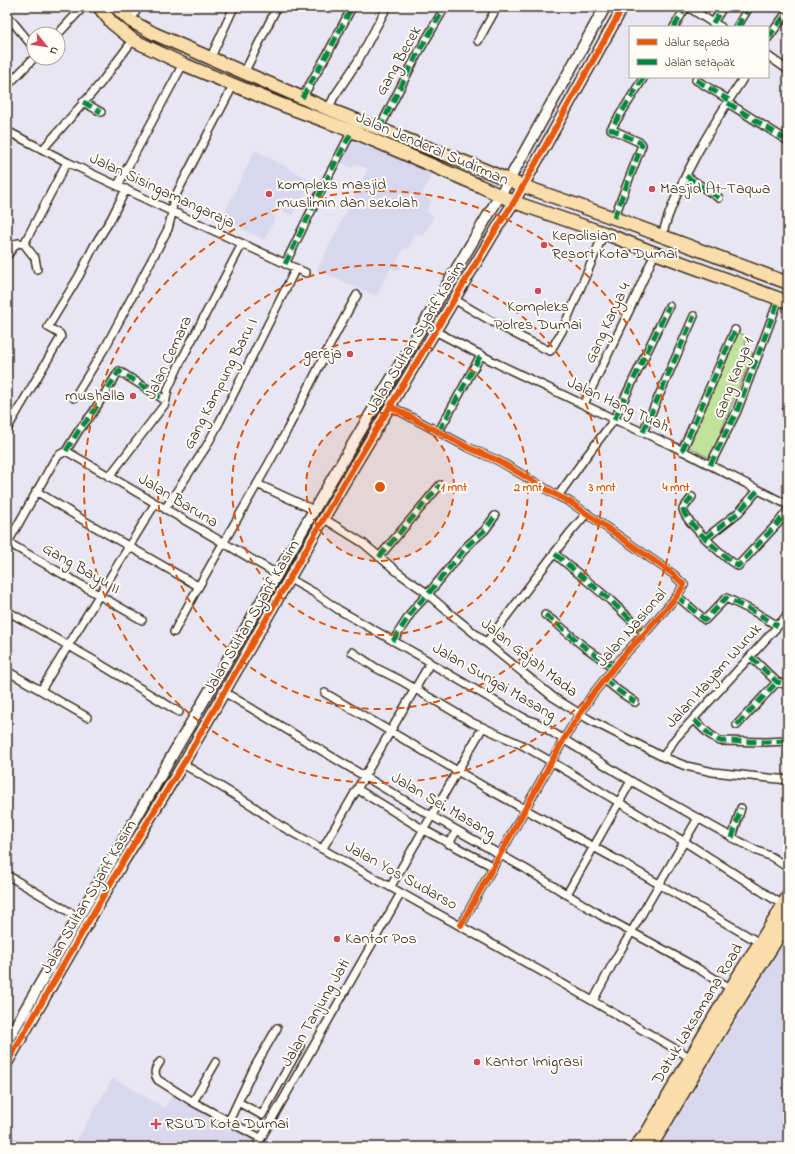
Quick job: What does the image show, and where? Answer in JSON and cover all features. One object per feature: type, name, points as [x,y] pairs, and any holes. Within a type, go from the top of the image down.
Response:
[{"type":"highway","name":"Datuk Laksamana Road","points":[[636,1147],[651,1140],[691,1058],[732,989],[760,943],[784,920],[786,901]]},
{"type":"highway","points":[[651,1140],[784,920]]},
{"type":"main road","name":"Jalan Jenderal Sudirman","points":[[99,7],[112,23],[133,40],[183,64],[277,103],[352,131],[514,202],[604,233],[783,301]]},
{"type":"main road","name":"Jalan Jenderal Sudirman","points":[[116,7],[131,21],[155,34],[328,109],[523,186],[662,235],[788,283]]},
{"type":"main road","points":[[753,289],[759,272]]},
{"type":"street","points":[[65,26],[83,7]]},
{"type":"street","points":[[131,21],[138,7]]},
{"type":"street","points":[[210,59],[234,7]]},
{"type":"street","points":[[244,73],[277,7]]},
{"type":"street","points":[[302,98],[352,7]]},
{"type":"street","points":[[328,109],[387,7]]},
{"type":"street","name":"Gang Becek","points":[[379,129],[417,55],[446,7]]},
{"type":"street","points":[[478,41],[497,7]]},
{"type":"street","name":"Jalan Sultan Syarif Kasim","points":[[7,1041],[192,719],[509,180],[605,7]]},
{"type":"street","name":"Jalan Sultan Syarif Kasim","points":[[7,1063],[120,867],[183,764],[324,518],[434,331],[514,202],[623,7]]},
{"type":"street","points":[[675,26],[687,7],[718,26]]},
{"type":"street","points":[[713,24],[723,7]]},
{"type":"street","points":[[738,26],[749,7]]},
{"type":"street","points":[[769,37],[788,11]]},
{"type":"street","points":[[7,26],[12,22],[26,39]]},
{"type":"street","points":[[43,149],[100,84],[133,40]]},
{"type":"street","points":[[769,57],[788,70]]},
{"type":"street","points":[[118,185],[183,64]]},
{"type":"street","points":[[7,86],[26,66]]},
{"type":"street","points":[[614,218],[642,145],[610,129],[643,78]]},
{"type":"street","points":[[662,235],[666,220],[686,176],[713,125],[743,78]]},
{"type":"street","points":[[696,80],[788,141]]},
{"type":"street","points":[[74,398],[99,360],[168,229],[171,220],[173,201],[234,84]]},
{"type":"street","points":[[83,102],[101,112]]},
{"type":"street","name":"Jalan Sisingamangaraja","points":[[7,131],[67,162],[306,273]]},
{"type":"street","points":[[285,264],[352,131]]},
{"type":"street","points":[[24,244],[67,162]]},
{"type":"street","points":[[686,176],[719,198]]},
{"type":"street","points":[[7,429],[61,337],[61,335],[48,327],[111,219],[126,189]]},
{"type":"street","points":[[454,299],[525,340],[550,351],[552,350],[562,331],[604,233]]},
{"type":"street","points":[[7,256],[16,244],[24,244],[35,258],[37,269]]},
{"type":"street","name":"Jalan Cemara","points":[[109,477],[165,404],[168,390],[180,363],[242,244]]},
{"type":"street","name":"Gang Karya 4","points":[[584,404],[626,318],[655,253]]},
{"type":"street","name":"Gang Kampung Baru I","points":[[165,509],[206,446],[220,421],[296,268]]},
{"type":"street","points":[[174,632],[198,586],[284,435],[357,295]]},
{"type":"street","name":"Gang Karya 1","points":[[710,465],[737,411],[783,301]]},
{"type":"street","points":[[558,496],[614,420],[669,306]]},
{"type":"street","points":[[643,432],[694,316]]},
{"type":"street","points":[[682,451],[735,330]]},
{"type":"street","name":"Jalan Hang Tuah","points":[[434,331],[614,420],[682,451],[788,505]]},
{"type":"street","points":[[439,432],[482,355]]},
{"type":"street","points":[[7,543],[54,461],[59,455],[66,451],[79,430],[92,414],[119,371],[165,400]]},
{"type":"street","name":"Jalan Nasional","points":[[390,406],[467,447],[499,461],[570,502],[680,580],[684,585],[678,596],[632,646],[605,680],[603,680],[579,714],[492,866],[461,925]]},
{"type":"street","name":"Jalan Baruna","points":[[66,451],[223,544],[277,574]]},
{"type":"street","points":[[257,484],[314,510]]},
{"type":"street","points":[[379,557],[440,485]]},
{"type":"street","points":[[706,538],[740,512],[758,490]]},
{"type":"street","points":[[36,492],[198,586]]},
{"type":"street","points":[[692,497],[684,507],[683,512],[695,528],[732,562],[739,566],[788,510]]},
{"type":"street","points":[[41,690],[155,504]]},
{"type":"street","points":[[486,643],[569,534],[587,513]]},
{"type":"street","points":[[393,641],[413,610],[468,545],[485,530],[495,516]]},
{"type":"street","name":"Jalan Gajah Mada","points":[[324,518],[362,544],[428,594],[553,697],[579,714],[663,758],[686,766],[701,770],[788,780]]},
{"type":"street","name":"Gang Bayu II","points":[[7,543],[142,620]]},
{"type":"street","points":[[555,554],[610,600],[645,633]]},
{"type":"street","name":"Jalan Sungai Masang","points":[[290,579],[505,707],[524,718],[537,723],[631,781],[732,838],[772,857],[788,868]]},
{"type":"street","points":[[678,596],[705,620],[726,598],[753,611],[778,626]]},
{"type":"street","points":[[7,611],[192,719]]},
{"type":"street","name":"Jalan Hayam Wuruk","points":[[663,758],[675,740],[788,614]]},
{"type":"street","points":[[545,615],[582,645],[614,668]]},
{"type":"street","points":[[352,652],[376,668],[483,727],[522,745],[552,762],[684,842],[786,901]]},
{"type":"street","points":[[751,657],[777,682],[788,685]]},
{"type":"street","points":[[323,848],[430,663]]},
{"type":"street","points":[[7,671],[87,717]]},
{"type":"street","points":[[605,680],[635,702]]},
{"type":"street","points":[[737,725],[777,682]]},
{"type":"street","name":"Jalan Sei. Masang","points":[[224,692],[456,831],[500,854],[631,932],[732,989]]},
{"type":"street","points":[[325,693],[524,810],[594,847],[760,943]]},
{"type":"street","points":[[694,720],[709,734],[720,741],[788,742]]},
{"type":"street","points":[[391,886],[483,727]]},
{"type":"street","name":"Jalan Yos Sudarso","points":[[183,764],[253,806],[280,825],[323,848],[352,867],[391,886],[401,893],[461,925],[691,1058]]},
{"type":"street","points":[[567,894],[631,781]]},
{"type":"street","points":[[357,789],[424,830],[492,866]]},
{"type":"street","points":[[407,819],[414,806]]},
{"type":"street","points":[[732,838],[741,808]]},
{"type":"street","points":[[593,1001],[612,965],[698,818]]},
{"type":"street","points":[[449,844],[456,831]]},
{"type":"street","points":[[7,875],[78,918]]},
{"type":"street","name":"Jalan Tanjung Jati","points":[[256,1147],[401,893]]},
{"type":"street","points":[[40,984],[50,989]]},
{"type":"street","points":[[229,1121],[254,1068],[276,1028]]},
{"type":"street","points":[[238,1102],[262,1115],[300,1046]]},
{"type":"street","points":[[160,1062],[154,1071],[154,1074],[158,1080],[193,1102],[260,1138]]},
{"type":"street","points":[[193,1102],[216,1062]]},
{"type":"shaded area","points":[[347,139],[433,172],[422,195],[432,201],[426,211],[434,216],[424,235],[416,233],[407,250],[404,248],[396,263],[401,267],[398,271],[391,268],[376,296],[317,270],[368,169],[355,164],[352,168],[337,160]]},
{"type":"shaded area","name":"kompleks masjid muslimin dan sekolah","points":[[255,150],[313,182],[292,215],[274,207],[271,214],[276,217],[264,240],[222,218]]},
{"type":"shaded area","points":[[788,935],[788,1147],[660,1147]]},
{"type":"shaded area","name":"RSUD Kota Dumai","points":[[113,1078],[165,1108],[173,1095],[253,1139],[249,1147],[73,1147]]},
{"type":"shaded area","points":[[7,1133],[32,1147],[7,1147]]},
{"type":"green space","points":[[738,332],[744,335],[746,348],[753,353],[710,458],[689,447]]},
{"type":"marked path","points":[[302,98],[352,7]]},
{"type":"marked path","points":[[379,129],[417,55],[445,7]]},
{"type":"marked path","points":[[675,26],[686,7]]},
{"type":"marked path","points":[[713,23],[723,7]]},
{"type":"marked path","points":[[738,26],[749,7]]},
{"type":"marked path","points":[[769,37],[788,11]]},
{"type":"marked path","points":[[614,218],[642,145],[641,143],[611,129],[643,78]]},
{"type":"marked path","points":[[696,80],[729,100]]},
{"type":"marked path","points":[[83,102],[101,112]]},
{"type":"marked path","points":[[728,103],[788,141]]},
{"type":"marked path","points":[[285,264],[352,131]]},
{"type":"marked path","points":[[686,176],[719,198]]},
{"type":"marked path","points":[[710,465],[737,411],[779,299]]},
{"type":"marked path","points":[[614,420],[669,306]]},
{"type":"marked path","points":[[643,432],[694,316]]},
{"type":"marked path","points":[[682,451],[735,330]]},
{"type":"marked path","points":[[439,431],[481,355]]},
{"type":"marked path","points":[[66,451],[79,430],[92,414],[119,371],[165,400]]},
{"type":"marked path","points":[[379,557],[440,485]]},
{"type":"marked path","points":[[706,538],[739,512],[758,490]]},
{"type":"marked path","points":[[692,497],[683,509],[685,515],[707,540],[738,566],[788,510]]},
{"type":"marked path","points":[[393,641],[413,610],[468,545],[485,530],[495,516]]},
{"type":"marked path","points":[[555,554],[610,600],[645,633]]},
{"type":"marked path","points":[[677,596],[705,620],[726,598],[753,611],[778,626]]},
{"type":"marked path","points":[[545,615],[582,645],[614,668]]},
{"type":"marked path","points":[[751,657],[777,682],[788,685]]},
{"type":"marked path","points":[[605,680],[635,702]]},
{"type":"marked path","points":[[737,725],[777,682]]},
{"type":"marked path","points":[[694,720],[709,734],[720,741],[788,741]]},
{"type":"marked path","points":[[732,838],[741,808]]},
{"type":"cycle path","points":[[7,1063],[120,867],[183,764],[343,485],[514,202],[623,7]]},
{"type":"cycle path","points":[[390,406],[467,447],[499,461],[570,502],[673,574],[684,585],[677,596],[623,656],[592,695],[564,739],[461,925]]},
{"type":"place","name":"Masjid At-Taqwa","points":[[652,189]]},
{"type":"place","name":"kompleks masjid muslimin dan sekolah","points":[[269,194]]},
{"type":"place","name":"Kepolisian Resort Kota Dumai","points":[[544,245]]},
{"type":"place","name":"Kompleks Polres Dumai","points":[[538,291]]},
{"type":"place","name":"gereja","points":[[350,354]]},
{"type":"place","name":"mushalla","points":[[133,396]]},
{"type":"place","name":"Kantor Pos","points":[[337,939]]},
{"type":"place","name":"Kantor Imigrasi","points":[[477,1062]]},
{"type":"place","name":"RSUD Kota Dumai","points":[[156,1124]]}]
